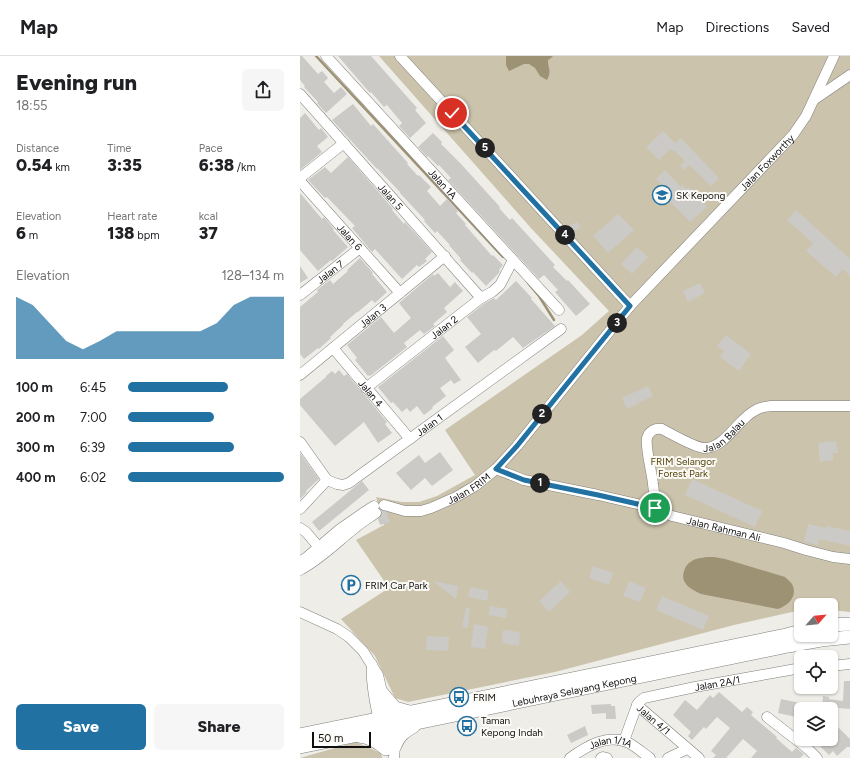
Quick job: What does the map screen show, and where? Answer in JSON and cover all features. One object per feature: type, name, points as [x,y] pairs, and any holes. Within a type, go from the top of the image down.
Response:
[{"type":"main road","points":[[838,625],[850,624]]},
{"type":"main road","name":"Lebuhraya Selayang Kepong","points":[[300,747],[356,736],[411,712],[794,632]]},
{"type":"main road","name":"Lebuhraya Selayang Kepong","points":[[300,736],[385,724],[423,722],[788,646],[850,637]]},
{"type":"main road","points":[[382,693],[395,708],[411,712]]},
{"type":"main road","points":[[356,736],[369,738],[392,752],[396,741],[403,733],[423,722]]},
{"type":"street","name":"Jalan 1A","points":[[326,56],[559,310]]},
{"type":"street","points":[[400,56],[630,306]]},
{"type":"street","name":"Jalan Foxworthy","points":[[630,306],[793,135],[806,116],[834,56]]},
{"type":"street","points":[[813,100],[850,75]]},
{"type":"street","name":"Jalan 5","points":[[300,94],[304,106],[344,143],[481,298]]},
{"type":"street","points":[[300,180],[344,143]]},
{"type":"street","name":"Jalan 6","points":[[300,180],[400,293]]},
{"type":"street","name":"Jalan 7","points":[[300,295],[360,248]]},
{"type":"street","name":"Jalan 3","points":[[300,375],[445,256]]},
{"type":"street","name":"Jalan 2","points":[[366,388],[481,298],[492,292],[500,285],[513,260]]},
{"type":"street","name":"Jalan FRIM","points":[[386,508],[410,512],[431,508],[456,497],[475,486],[496,469],[522,440],[630,306]]},
{"type":"street","name":"Jalan 1","points":[[327,480],[343,485],[349,483],[561,329]]},
{"type":"street","name":"Jalan 4","points":[[333,348],[410,439]]},
{"type":"street","name":"Jalan Balau","points":[[655,508],[647,447],[647,439],[654,429],[662,429],[700,447],[709,448],[721,442],[755,410],[771,406],[850,406]]},
{"type":"street","points":[[300,442],[327,480],[300,509]]},
{"type":"street","name":"Jalan Rahman Ali","points":[[496,469],[524,480],[655,508],[672,516],[784,543],[832,557],[850,559]]},
{"type":"street","points":[[300,562],[322,550],[356,527],[375,510]]},
{"type":"street","points":[[300,528],[306,532],[322,550]]},
{"type":"street","points":[[300,570],[308,566],[322,550]]},
{"type":"street","points":[[300,612],[336,629],[349,637],[363,651],[378,675],[382,693],[385,724]]},
{"type":"street","points":[[372,664],[371,675],[392,752]]},
{"type":"street","points":[[838,665],[850,664]]},
{"type":"street","name":"Jalan 2A/1","points":[[637,705],[644,698],[695,687],[794,669]]},
{"type":"street","name":"Jalan 4/1","points":[[624,741],[637,705],[699,758]]},
{"type":"street","points":[[767,717],[808,749],[816,758]]},
{"type":"street","name":"Jalan 1/1A","points":[[570,758],[583,749],[602,740],[624,741],[650,758]]},
{"type":"street","points":[[668,758],[687,749]]},
{"type":"street","points":[[601,758],[607,758]]},
{"type":"green space","name":"FRIM Selangor Forest Park","points":[[379,56],[850,56],[850,612],[838,611],[838,598],[794,598],[794,612],[734,625],[555,672],[408,702],[395,698],[375,656],[341,619],[389,588],[356,540],[384,525],[376,497],[402,502],[419,502],[437,496],[475,475],[445,430],[582,335],[609,311],[530,227]]},
{"type":"green space","points":[[356,742],[381,753],[382,758],[300,758]]},
{"type":"shaded area","points":[[506,56],[553,56],[548,60],[550,72],[547,80],[540,76],[535,68],[529,64],[524,64],[509,71],[506,65]]},
{"type":"shaded area","points":[[707,557],[725,559],[785,577],[794,588],[793,596],[786,605],[778,609],[701,594],[687,586],[683,576],[685,568],[689,563],[695,559]]},
{"type":"building","points":[[300,56],[302,56],[318,74],[322,71],[328,78],[324,82],[334,93],[341,87],[347,94],[326,113],[300,80]]},
{"type":"building","points":[[338,56],[371,56],[417,108],[415,110],[426,123],[410,138],[399,126],[402,123],[387,105],[384,107],[371,92],[370,93]]},
{"type":"building","points":[[353,104],[371,126],[373,124],[418,176],[419,175],[431,187],[427,191],[440,206],[447,199],[458,211],[456,213],[466,224],[465,225],[492,256],[493,255],[503,265],[498,274],[486,286],[460,260],[461,259],[450,245],[437,231],[435,233],[400,192],[332,120]]},
{"type":"building","points":[[305,113],[319,130],[321,128],[328,137],[317,146],[322,152],[300,170],[300,118]]},
{"type":"building","points":[[663,131],[675,143],[681,138],[719,178],[711,186],[689,165],[684,170],[680,166],[685,161],[674,150],[672,151],[670,149],[659,160],[646,147]]},
{"type":"building","points":[[433,133],[442,142],[441,144],[461,164],[510,220],[512,218],[555,265],[553,267],[567,281],[568,280],[590,304],[576,316],[555,292],[558,290],[544,275],[539,279],[448,180],[451,178],[439,165],[438,166],[428,156],[427,157],[418,147]]},
{"type":"building","points":[[348,157],[404,224],[405,222],[432,252],[425,259],[427,261],[419,267],[417,265],[402,279],[375,249],[372,252],[352,228],[355,226],[308,180],[325,167],[331,173]]},
{"type":"building","points":[[665,170],[681,187],[682,185],[686,189],[689,187],[707,207],[690,222],[658,189],[662,185],[656,179]]},
{"type":"building","points":[[300,193],[322,219],[324,217],[348,247],[318,271],[300,250]]},
{"type":"building","points":[[796,210],[850,259],[850,276],[843,269],[836,277],[806,251],[813,243],[787,220]]},
{"type":"building","points":[[618,214],[634,230],[608,253],[593,236]]},
{"type":"building","points":[[578,222],[580,228],[572,232],[570,225]]},
{"type":"building","points":[[637,247],[648,257],[632,274],[621,264]]},
{"type":"building","points":[[360,258],[387,292],[375,303],[372,300],[357,312],[319,349],[318,348],[304,359],[300,354],[300,307],[318,292],[317,290],[330,280],[333,284]]},
{"type":"building","points":[[300,266],[308,278],[300,283]]},
{"type":"building","points":[[438,273],[450,287],[455,282],[463,291],[444,308],[447,312],[433,324],[435,326],[424,334],[420,330],[404,343],[407,347],[368,376],[355,360],[357,358],[347,345],[381,317],[394,333],[411,318],[399,303],[433,274],[434,276]]},
{"type":"building","points":[[516,281],[555,326],[523,348],[513,337],[478,363],[465,347],[481,334],[467,317],[485,303],[494,298],[496,300]]},
{"type":"building","points":[[700,283],[705,293],[688,302],[683,291]]},
{"type":"building","points":[[726,335],[751,354],[739,371],[720,357],[724,351],[717,346]]},
{"type":"building","points":[[443,336],[454,350],[445,358],[461,380],[454,384],[451,380],[440,388],[446,396],[424,415],[417,406],[410,412],[407,408],[402,412],[393,402],[391,403],[378,387]]},
{"type":"building","points":[[339,370],[344,376],[347,374],[387,422],[385,424],[392,433],[378,443],[364,422],[335,446],[300,405],[300,399],[332,371],[335,374]]},
{"type":"building","points":[[648,386],[653,396],[627,409],[622,398]]},
{"type":"building","points":[[836,441],[838,453],[833,453],[833,460],[820,462],[818,443]]},
{"type":"building","points":[[440,452],[453,470],[432,486],[425,478],[411,490],[396,473],[419,455],[425,463]]},
{"type":"building","points":[[300,453],[319,479],[300,499]]},
{"type":"building","points":[[692,479],[762,511],[755,527],[685,495]]},
{"type":"building","points":[[362,481],[369,490],[319,531],[312,522]]},
{"type":"building","points":[[382,511],[387,513],[390,522],[380,525],[378,519],[382,515]]},
{"type":"building","points":[[808,524],[850,531],[850,546],[819,539],[818,545],[804,542]]},
{"type":"building","points":[[593,566],[613,573],[609,585],[589,578]]},
{"type":"building","points":[[433,581],[458,586],[456,599]]},
{"type":"building","points":[[561,581],[570,592],[549,612],[539,601]]},
{"type":"building","points":[[629,581],[646,588],[640,602],[623,596]]},
{"type":"building","points":[[470,587],[489,591],[487,601],[468,597]]},
{"type":"building","points":[[662,596],[709,616],[703,630],[656,610]]},
{"type":"building","points":[[490,606],[507,609],[506,618],[488,615]]},
{"type":"building","points":[[466,608],[470,608],[468,628],[462,627]]},
{"type":"building","points":[[474,624],[488,627],[485,649],[471,647]]},
{"type":"building","points":[[503,630],[520,632],[519,646],[502,643]]},
{"type":"building","points":[[427,636],[449,637],[448,651],[426,650]]},
{"type":"building","points":[[844,681],[850,681],[850,709],[838,708],[838,702],[823,702],[823,696],[829,697],[829,699],[843,701]]},
{"type":"building","points":[[719,692],[742,712],[747,707],[753,712],[751,715],[792,752],[796,748],[804,754],[800,758],[751,758],[757,751],[743,739],[726,758],[713,758],[716,755],[711,751],[730,728],[717,717],[706,729],[704,727],[692,740],[688,736],[691,732],[673,715],[685,700],[697,710],[710,695],[713,698]]},
{"type":"building","points":[[781,699],[795,702],[794,716],[778,713]]},
{"type":"building","points":[[611,704],[611,706],[615,706],[616,719],[606,719],[606,713],[592,714],[591,705]]},
{"type":"building","points":[[585,726],[588,735],[571,743],[567,735]]},
{"type":"building","points":[[838,727],[850,739],[850,747],[847,747],[837,756],[833,751],[829,755],[820,746],[838,746]]},
{"type":"waterway","points":[[316,56],[503,257]]},
{"type":"waterway","points":[[528,283],[539,296],[554,320]]},
{"type":"tunnel","points":[[376,513],[387,512]]},
{"type":"place","name":"SK Kepong","points":[[662,195]]},
{"type":"place","name":"FRIM Car Park","points":[[351,585]]},
{"type":"place","name":"FRIM","points":[[459,697]]},
{"type":"place","name":"Taman Kepong Indah","points":[[467,726]]},
{"type":"route","points":[[452,113],[630,306],[517,446],[496,469],[524,480],[655,508]]}]
